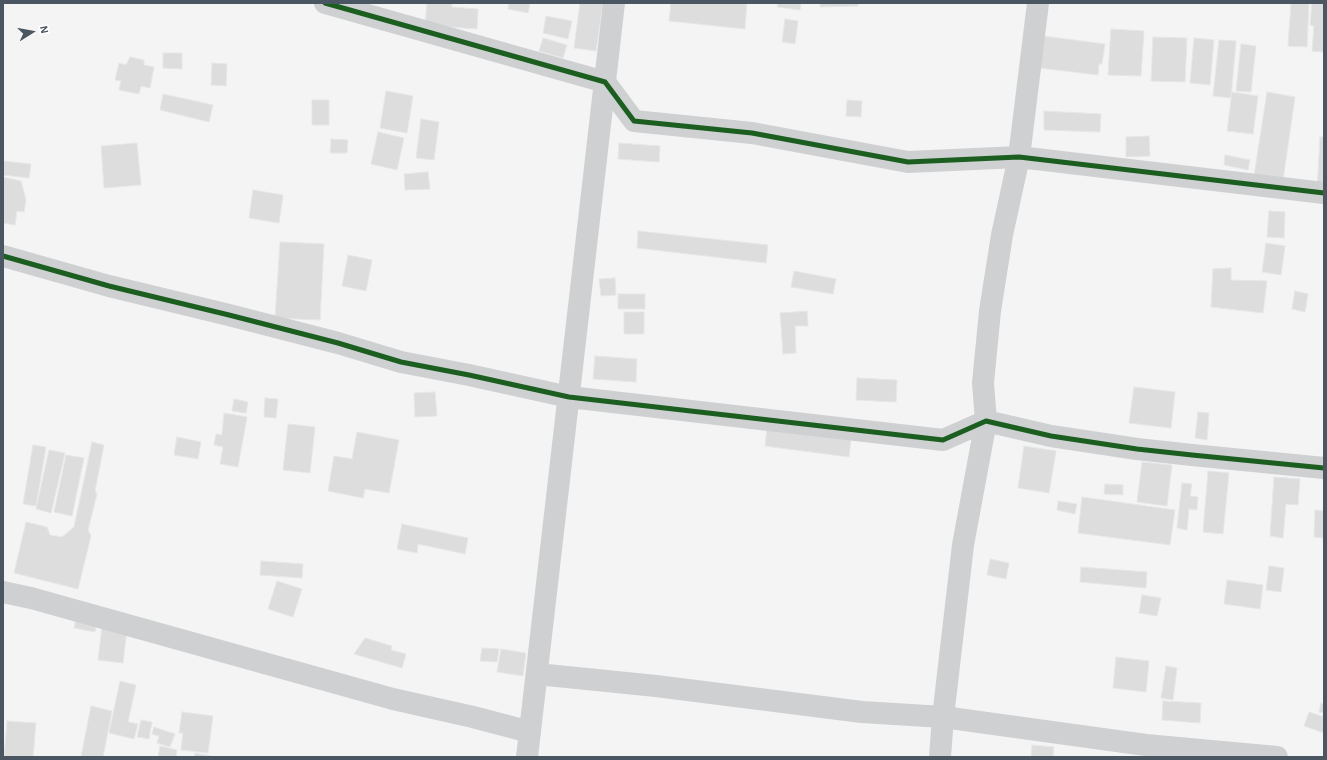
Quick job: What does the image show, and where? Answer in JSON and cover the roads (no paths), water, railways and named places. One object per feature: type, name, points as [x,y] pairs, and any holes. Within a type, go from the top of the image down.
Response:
[{"type":"street","points":[[325,3],[605,82],[634,121],[752,133],[908,162],[1019,157],[1324,193]]},
{"type":"street","points":[[528,757],[614,3]]},
{"type":"street","points":[[940,757],[943,717],[963,545],[986,421],[983,382],[990,311],[1002,235],[1019,157],[1038,3]]},
{"type":"street","points":[[3,256],[109,286],[338,343],[401,362],[569,397],[943,440],[986,421],[1051,436],[1137,449],[1192,456],[1324,468]]},
{"type":"street","points":[[3,592],[39,600],[392,699],[473,717],[530,732]]},
{"type":"street","points":[[537,674],[656,686],[862,712],[943,717],[1146,745],[1277,757]]}]
